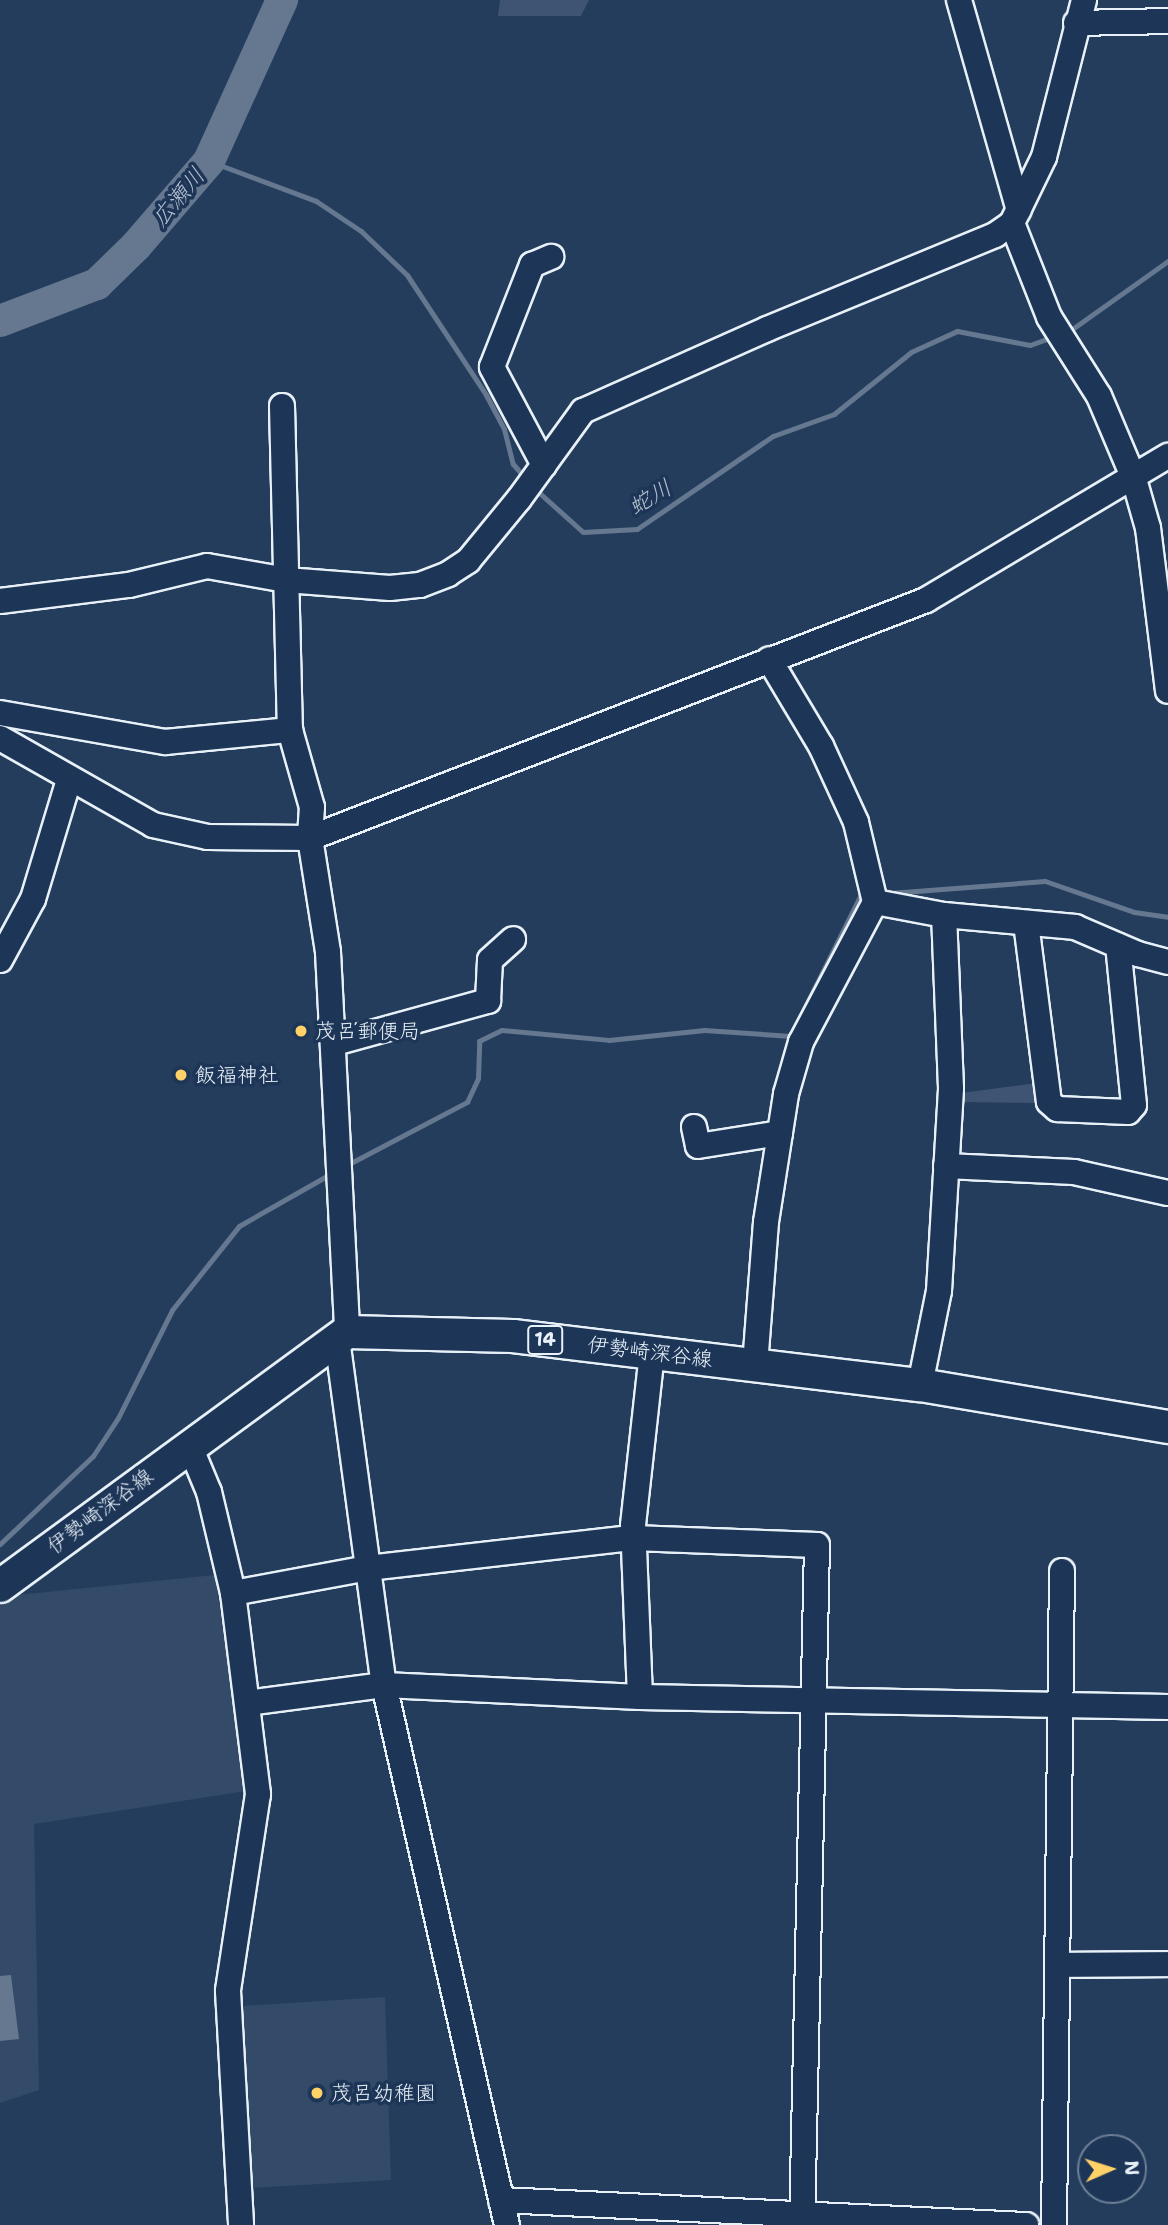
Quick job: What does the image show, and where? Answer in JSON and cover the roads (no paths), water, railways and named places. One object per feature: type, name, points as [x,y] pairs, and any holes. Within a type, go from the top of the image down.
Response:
[{"type":"main road","name":"伊勢崎深谷線","points":[[0,1586],[189,1444],[342,1336],[513,1336],[920,1385],[1168,1427]]},
{"type":"street","points":[[959,0],[1015,216],[1049,317],[1099,396],[1134,479],[1148,528],[1168,691]]},
{"type":"street","points":[[0,601],[129,585],[206,566],[286,580],[390,588],[420,585],[468,561],[519,499],[583,411],[767,329],[995,235],[1015,216],[1054,128],[1080,11],[1168,21]]},
{"type":"street","points":[[544,465],[492,367],[532,265],[551,257]]},
{"type":"street","points":[[282,406],[290,730],[312,807],[310,838],[328,952],[335,1043],[342,1336],[368,1568],[384,1685],[507,2225]]},
{"type":"street","points":[[0,738],[69,780],[153,825],[208,837],[310,838],[938,594],[1134,479],[1168,456]]},
{"type":"street","points":[[755,1365],[766,1222],[786,1094],[801,1042],[875,902],[856,822],[821,746],[769,659]]},
{"type":"street","points":[[0,713],[165,742],[290,730]]},
{"type":"street","points":[[0,960],[33,899],[69,780]]},
{"type":"street","points":[[875,902],[944,915],[1075,927],[1118,946],[1168,962]]},
{"type":"street","points":[[920,1385],[939,1291],[951,1088],[944,915]]},
{"type":"street","points":[[1026,923],[1049,1102],[1057,1109],[1128,1112],[1135,1105],[1118,946]]},
{"type":"street","points":[[335,1043],[488,1001],[490,960],[513,939]]},
{"type":"street","points":[[694,1128],[698,1146],[780,1133]]},
{"type":"street","points":[[946,1166],[1074,1172],[1168,1193]]},
{"type":"street","points":[[640,1697],[633,1538],[652,1353]]},
{"type":"street","points":[[189,1444],[209,1492],[233,1593],[258,1794],[228,1991],[241,2225]]},
{"type":"street","points":[[233,1593],[368,1568],[633,1538],[817,1545],[802,2220]]},
{"type":"street","points":[[1054,2225],[1060,1965],[1062,1572]]},
{"type":"street","points":[[247,1703],[384,1685],[640,1697],[1168,1707]]},
{"type":"street","points":[[1060,1965],[1168,1964]]},
{"type":"street","points":[[501,2200],[802,2220],[1026,2225]]},
{"type":"waterway","name":"広瀬川","points":[[0,321],[97,284],[136,246],[209,161],[282,0]]},
{"type":"waterway","name":"蛇川","points":[[209,161],[316,201],[361,231],[407,275],[486,395],[504,429],[513,464],[526,479]]},
{"type":"waterway","name":"蛇川","points":[[1068,332],[1168,261]]},
{"type":"waterway","name":"蛇川","points":[[535,489],[583,532],[637,529],[773,436],[834,414],[911,352],[957,331],[1030,345],[1052,337]]},
{"type":"waterway","points":[[890,893],[1045,881],[1134,912],[1168,917]]},
{"type":"waterway","points":[[798,1021],[861,894],[867,894]]},
{"type":"waterway","points":[[345,1166],[467,1102],[478,1078],[479,1041],[502,1030],[609,1040],[704,1030],[791,1036]]},
{"type":"waterway","points":[[0,1544],[93,1456],[118,1418],[172,1310],[239,1226],[330,1174]]},
{"type":"place","name":"茂呂郵便局","points":[[301,1031]]},
{"type":"place","name":"飯福神社","points":[[181,1075]]},
{"type":"place","name":"茂呂幼稚園","points":[[317,2093]]}]
